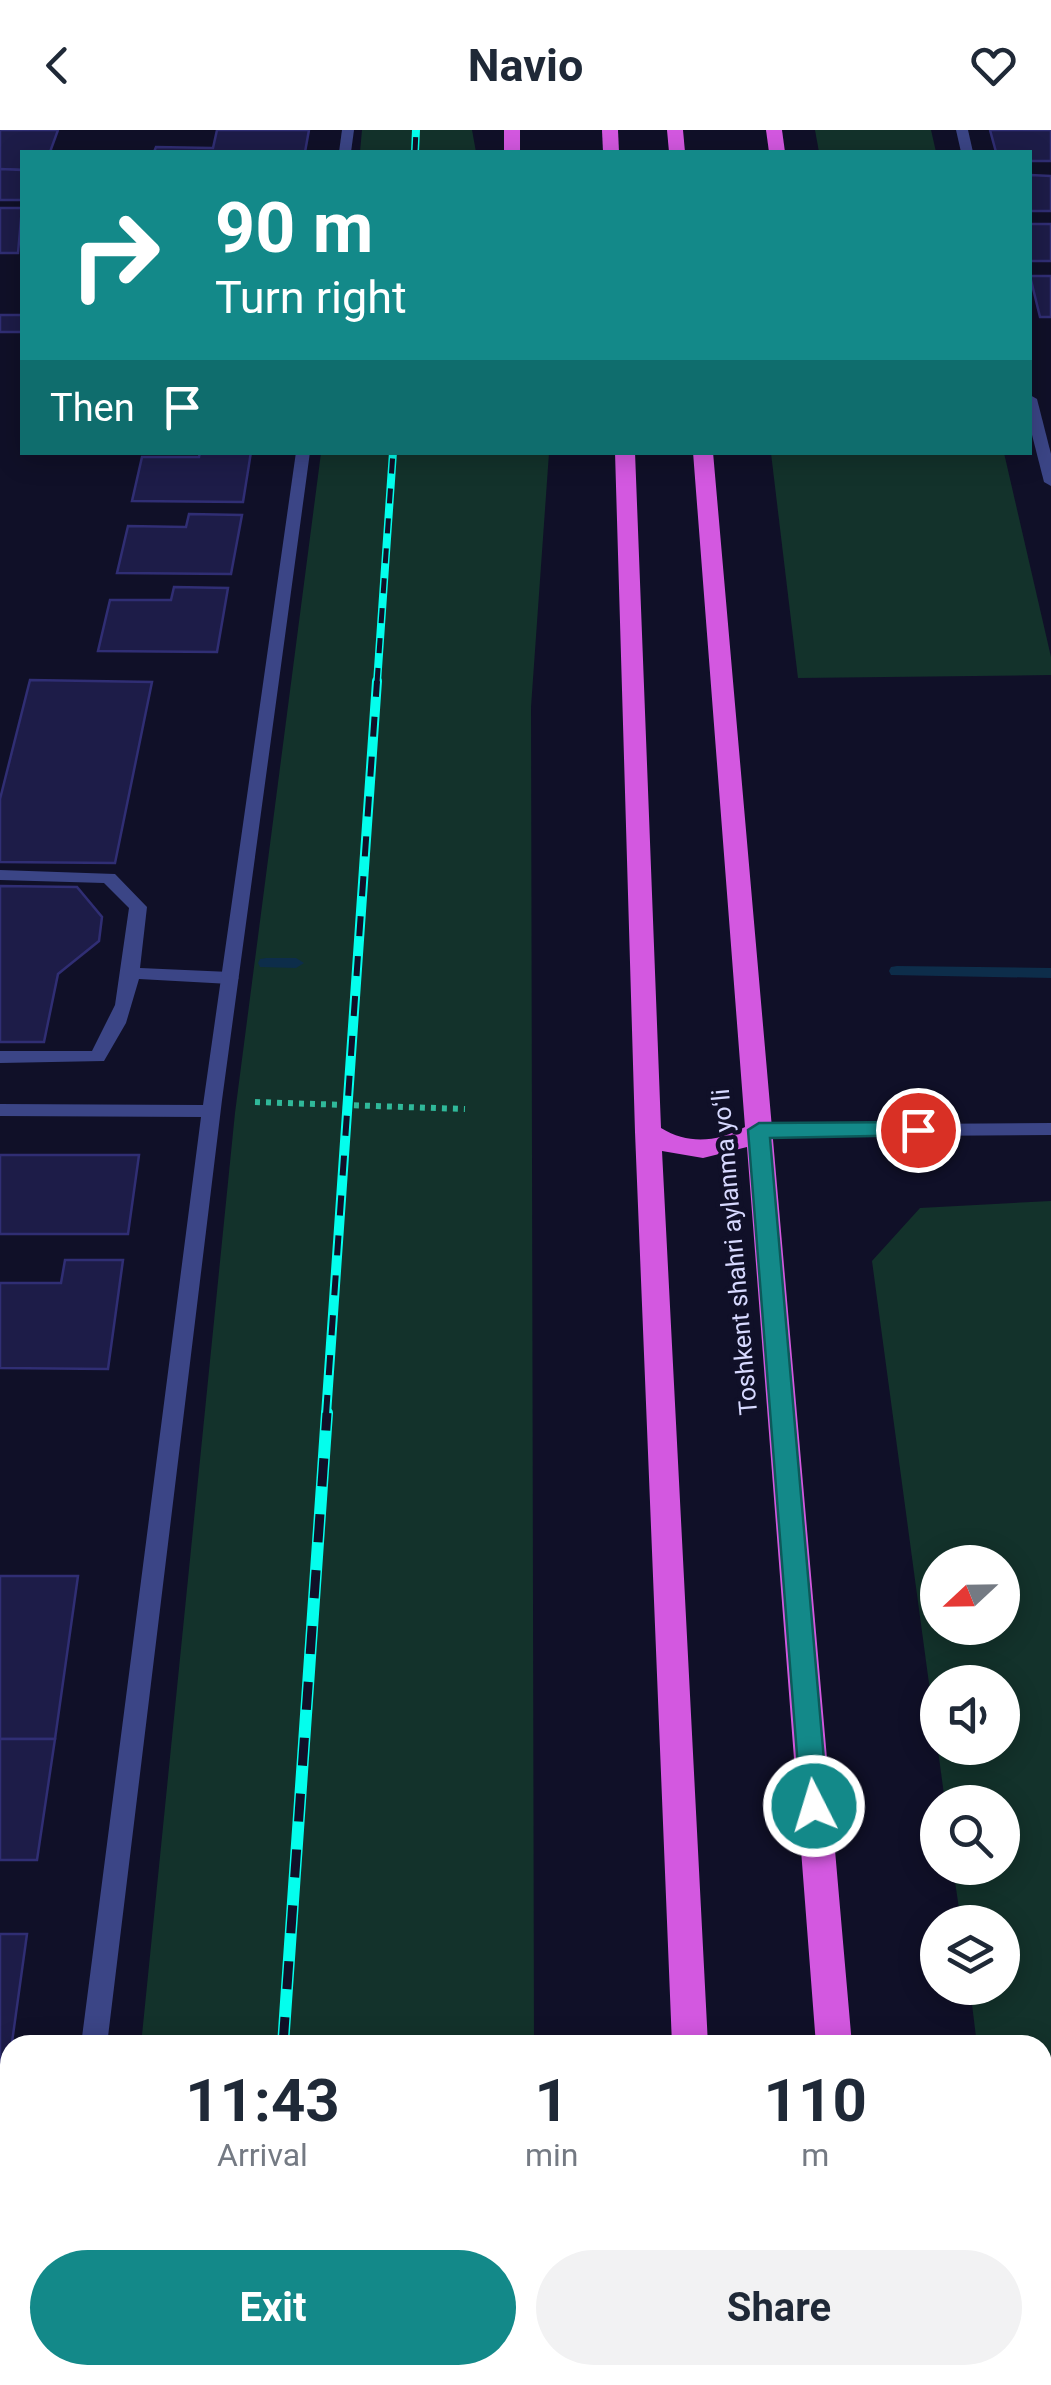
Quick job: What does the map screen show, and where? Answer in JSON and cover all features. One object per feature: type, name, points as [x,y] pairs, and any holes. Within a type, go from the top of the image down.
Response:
[{"type":"highway","points":[[623,457],[648,1132],[690,2035]]},
{"type":"highway","name":"Toshkent shahri aylanma yoʻli","points":[[707,459],[833,2035]]},
{"type":"highway","points":[[648,1132],[673,1146],[702,1150],[733,1144],[759,1130]]},
{"type":"street","points":[[1032,407],[1051,482]]},
{"type":"street","points":[[95,2035],[213,1106],[303,455]]},
{"type":"street","points":[[0,876],[108,878],[138,907],[117,1034],[97,1058],[0,1058]]},
{"type":"street","points":[[130,973],[230,978]]},
{"type":"street","points":[[0,1110],[213,1106]]},
{"type":"street","points":[[759,1130],[1051,1130]]},
{"type":"path","points":[[213,1106],[466,1108]]},
{"type":"green space","points":[[362,130],[472,130],[476,150],[360,150]]},
{"type":"green space","points":[[815,130],[931,130],[936,150],[819,150]]},
{"type":"green space","points":[[321,455],[549,455],[531,707],[534,2035],[142,2035],[235,1113]]},
{"type":"green space","points":[[771,455],[1004,455],[1051,657],[1051,675],[798,678]]},
{"type":"green space","points":[[1051,1201],[1051,2035],[976,2035],[972,2005],[1020,2005],[1020,1905],[958,1905],[956,1885],[1020,1885],[1020,1785],[943,1785],[940,1765],[1020,1765],[1020,1665],[927,1665],[924,1645],[1020,1645],[1020,1545],[920,1545],[920,1617],[872,1261],[920,1208]]},
{"type":"building","points":[[0,130],[58,130],[51,150],[20,150],[20,170],[0,169]]},
{"type":"building","points":[[217,130],[309,130],[305,150],[155,150],[213,148]]},
{"type":"building","points":[[990,130],[1051,130],[1051,161],[1032,161],[1032,150],[995,150]]},
{"type":"building","points":[[0,169],[20,170],[20,200],[0,200]]},
{"type":"building","points":[[1032,175],[1051,176],[1051,211],[1032,211]]},
{"type":"building","points":[[0,208],[20,208],[18,253],[0,253]]},
{"type":"building","points":[[1032,224],[1051,224],[1051,261],[1032,261]]},
{"type":"building","points":[[1032,276],[1051,276],[1051,317],[1040,317]]},
{"type":"building","points":[[0,315],[20,315],[20,332],[0,332]]},
{"type":"building","points":[[251,455],[243,502],[132,501],[142,457]]},
{"type":"building","points":[[189,514],[242,515],[231,574],[117,573],[128,526],[186,527]]},
{"type":"building","points":[[174,587],[228,588],[217,652],[98,651],[110,600],[171,600]]},
{"type":"building","points":[[30,680],[152,682],[115,863],[0,862],[0,799]]},
{"type":"building","points":[[0,886],[77,887],[102,917],[99,941],[58,974],[44,1042],[0,1042]]},
{"type":"building","points":[[0,1155],[139,1155],[128,1234],[0,1234]]},
{"type":"building","points":[[65,1260],[123,1260],[108,1369],[0,1368],[0,1283],[61,1283]]},
{"type":"building","points":[[0,1576],[78,1576],[55,1739],[0,1739]]},
{"type":"building","points":[[0,1739],[55,1739],[37,1860],[0,1860]]},
{"type":"building","points":[[0,1934],[27,1934],[13,2035],[0,2035]]},
{"type":"waterway","points":[[266,963],[296,963]]},
{"type":"waterway","points":[[897,971],[1051,973]]},
{"type":"railway","points":[[415,150],[416,130]]},
{"type":"railway","points":[[377,683],[393,455]]},
{"type":"railway","points":[[326,1415],[377,681]]},
{"type":"railway","points":[[284,2035],[327,1413]]},
{"type":"route","points":[[814,1806],[759,1130],[918,1130]]}]
